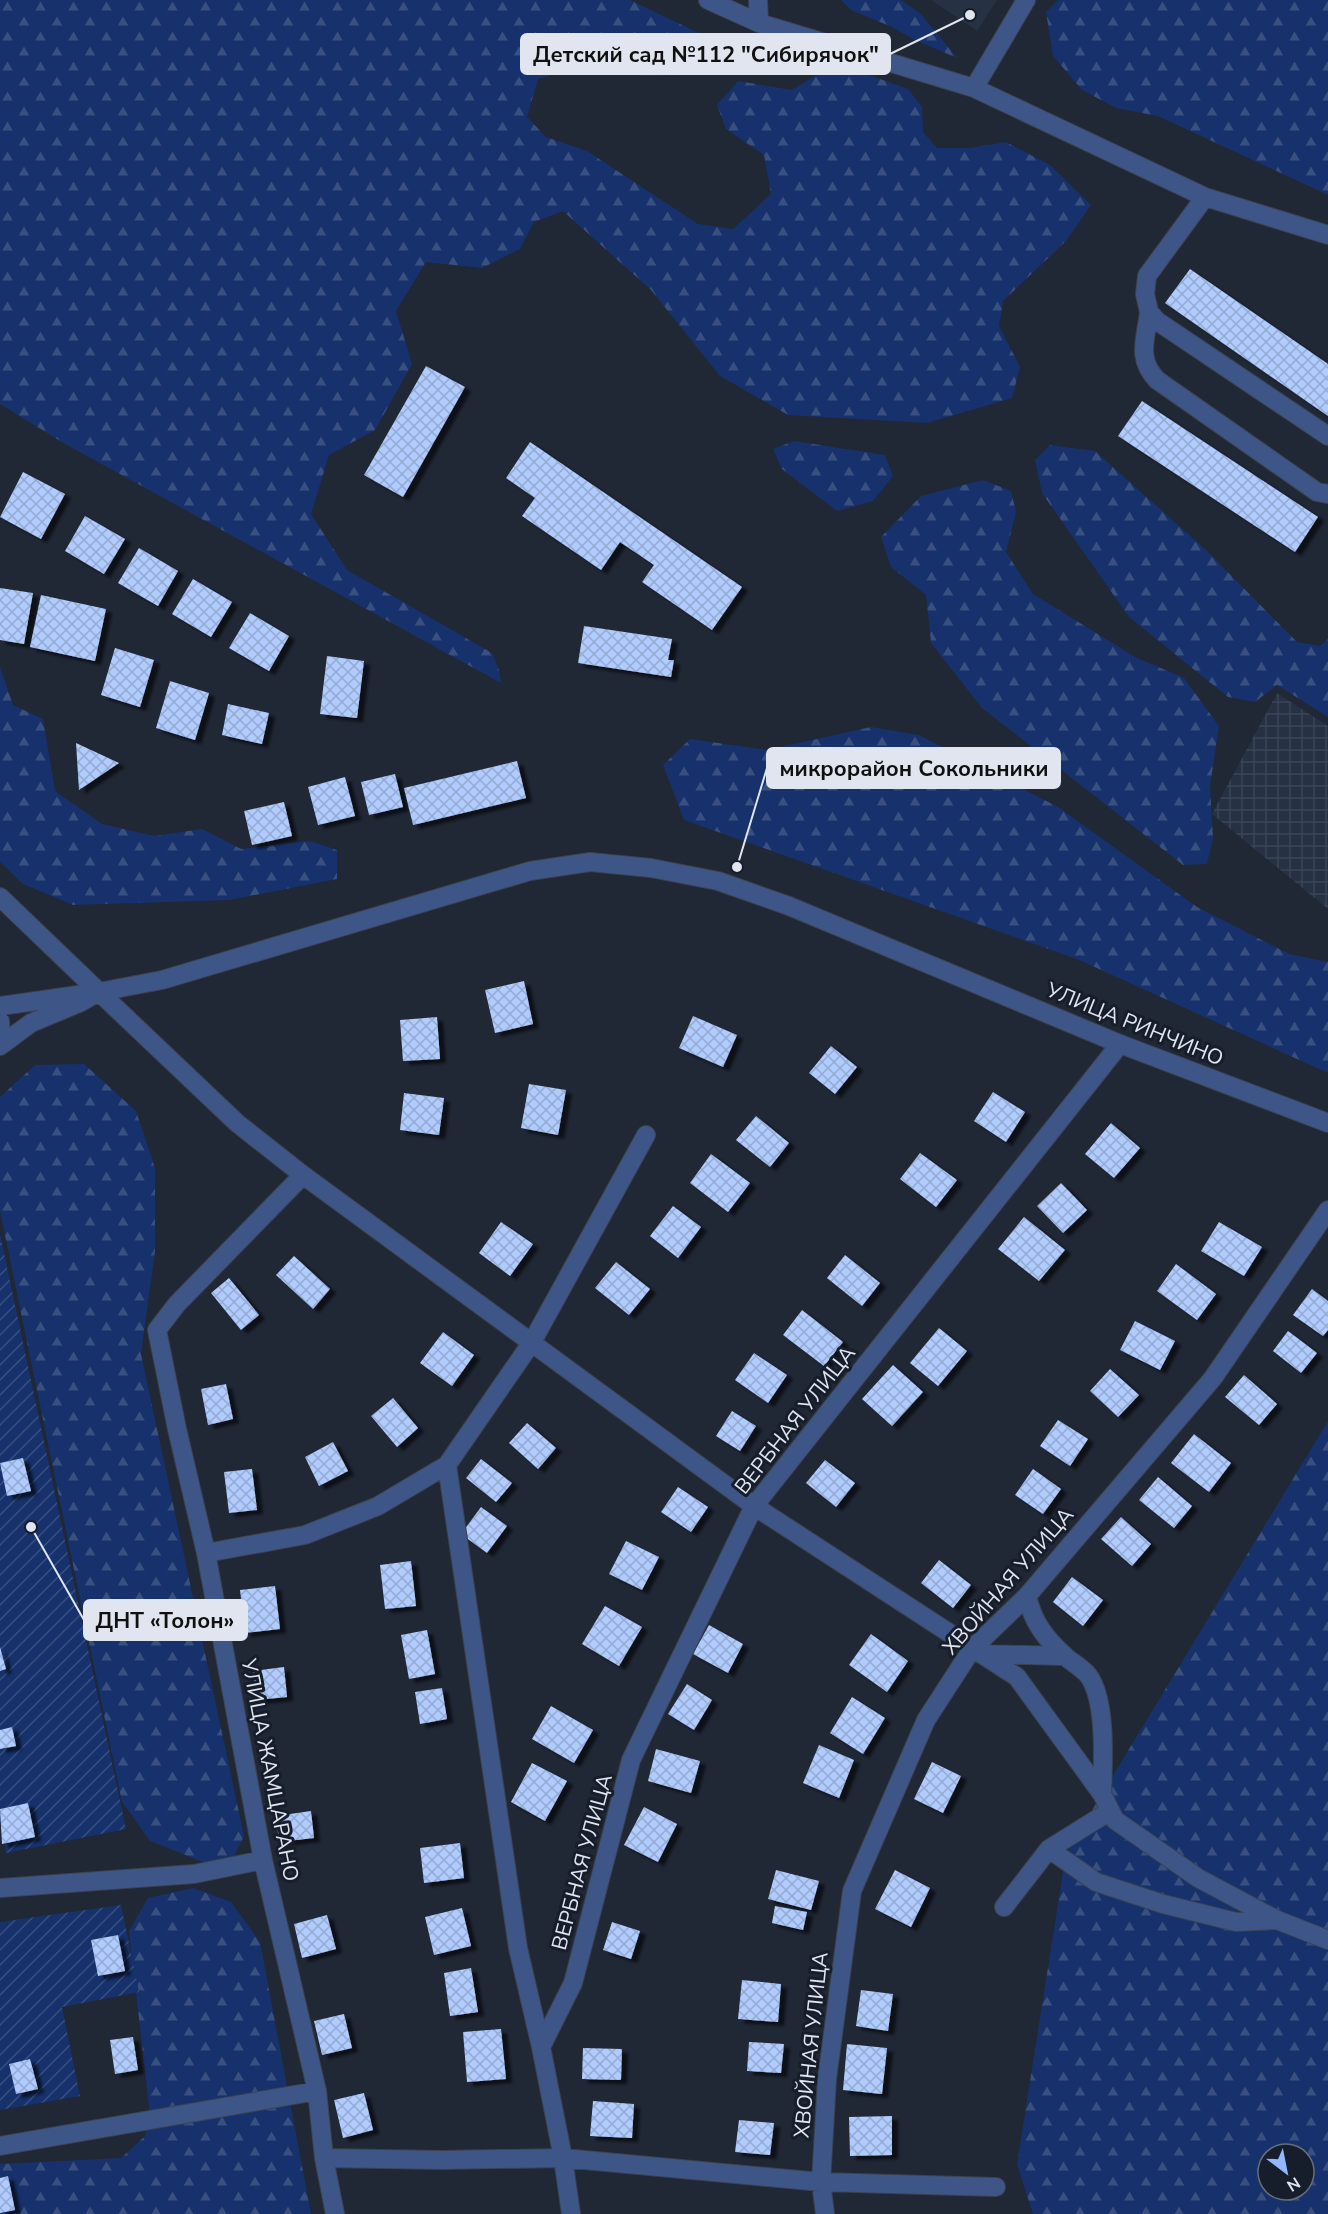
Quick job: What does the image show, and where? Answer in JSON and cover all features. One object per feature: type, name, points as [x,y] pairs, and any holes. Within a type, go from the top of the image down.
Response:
[{"type":"street","points":[[708,0],[759,23],[974,88],[1205,197],[1328,235]]},
{"type":"street","points":[[758,0],[759,23]]},
{"type":"street","points":[[974,88],[1026,0]]},
{"type":"street","points":[[1205,197],[1148,276],[1145,294],[1149,312],[1143,359],[1148,370],[1157,380],[1317,492],[1328,494]]},
{"type":"street","points":[[1149,312],[1157,321],[1328,436]]},
{"type":"street","name":"УЛИЦА РИНЧИНО","points":[[0,1006],[99,992],[162,980],[530,871],[590,862],[651,868],[718,881],[789,906],[1120,1044],[1328,1123]]},
{"type":"street","points":[[0,897],[237,1123],[303,1175],[754,1506],[1017,1677],[1102,1794],[1115,1820],[1198,1878],[1277,1920],[1328,1940]]},
{"type":"street","points":[[1,1045],[31,1023],[80,1004],[99,992]]},
{"type":"street","points":[[0,1021],[1,1045]]},
{"type":"street","name":"ВЕРБНАЯ УЛИЦА","points":[[542,2047],[573,1983],[631,1760],[754,1506],[1120,1044]]},
{"type":"street","points":[[206,1553],[305,1535],[378,1506],[447,1465],[532,1342],[646,1135]]},
{"type":"street","name":"УЛИЦА ЖАМЦАРАНО","points":[[303,1175],[177,1304],[157,1330],[206,1553],[263,1860],[317,2091],[324,2158],[335,2214]]},
{"type":"street","name":"ХВОЙНАЯ УЛИЦА","points":[[825,2214],[821,2182],[827,2079],[852,1891],[926,1720],[990,1632],[1027,1596],[1213,1378],[1328,1210]]},
{"type":"street","name":"ВЕРБНАЯ УЛИЦА","points":[[447,1465],[519,1948],[542,2047],[571,2214]]},
{"type":"street","points":[[1027,1596],[1037,1626],[1064,1656],[1088,1675],[1099,1698],[1103,1760],[1102,1794]]},
{"type":"street","points":[[990,1632],[1032,1655]]},
{"type":"street","points":[[976,1651],[1064,1656]]},
{"type":"street","points":[[1004,1907],[1049,1849],[1110,1811]]},
{"type":"street","points":[[1049,1849],[1096,1882],[1162,1904],[1236,1922],[1277,1920]]},
{"type":"street","points":[[0,1888],[194,1874],[263,1860]]},
{"type":"street","points":[[0,2146],[317,2091]]},
{"type":"street","points":[[324,2158],[441,2160],[563,2158],[821,2182],[996,2187]]},
{"type":"shaded area","points":[[931,0],[997,0],[977,31]]},
{"type":"shaded area","points":[[1277,693],[1328,726],[1328,909],[1212,814]]},
{"type":"green space","points":[[0,0],[630,0],[707,37],[713,62],[696,75],[644,76],[570,70],[538,79],[527,117],[546,137],[587,151],[698,224],[733,229],[771,194],[764,155],[726,129],[717,105],[738,81],[792,90],[836,63],[908,89],[922,107],[923,132],[937,148],[970,148],[1006,142],[1050,165],[1091,205],[1066,241],[1003,301],[999,326],[1020,367],[1012,398],[927,423],[788,415],[720,376],[651,290],[563,211],[534,222],[520,249],[482,268],[426,262],[396,311],[412,364],[375,430],[329,455],[311,514],[347,570],[492,653],[499,670],[501,683],[65,444],[0,404]]},
{"type":"green space","points":[[841,0],[901,0],[921,14],[957,58],[851,10]]},
{"type":"green space","points":[[1058,0],[1328,0],[1328,195],[1158,116],[1116,108],[1082,90],[1053,56],[1046,12]]},
{"type":"green space","points":[[794,441],[885,455],[893,476],[873,501],[837,511],[782,469],[773,449]]},
{"type":"green space","points":[[1050,445],[1095,451],[1206,550],[1297,642],[1320,646],[1328,639],[1328,717],[1277,685],[1255,702],[1228,697],[1129,617],[1042,493],[1035,460]]},
{"type":"green space","points":[[983,480],[1011,491],[1016,512],[1006,552],[1033,594],[1135,657],[1184,678],[1219,726],[1210,786],[1213,838],[1207,864],[1183,865],[982,708],[931,643],[926,595],[891,567],[881,537],[921,496]]},
{"type":"green space","points":[[0,667],[13,705],[43,719],[55,791],[102,824],[154,836],[202,829],[241,849],[310,841],[337,850],[337,879],[229,900],[73,905],[23,884],[0,862]]},
{"type":"green space","points":[[871,727],[919,735],[1058,807],[1197,907],[1289,954],[1328,962],[1328,1073],[1077,959],[684,820],[663,765],[690,739],[767,750]]},
{"type":"green space","points":[[84,1064],[136,1111],[155,1168],[155,1251],[141,1354],[244,1836],[232,1860],[208,1864],[150,1841],[122,1802],[0,1211],[0,1097],[35,1065]]},
{"type":"green space","points":[[0,1234],[126,1829],[6,1853],[0,1821]]},
{"type":"green space","points":[[1328,1421],[1328,2214],[1033,2214],[1017,2164],[1066,1853]]},
{"type":"green space","points":[[193,1888],[231,1902],[260,1942],[311,2214],[0,2214],[0,2164],[121,2158],[145,2136],[149,2106],[129,1931],[148,1898]]},
{"type":"green space","points":[[121,1905],[139,1992],[62,2007],[80,2096],[0,2110],[0,1922]]},
{"type":"building","points":[[1190,269],[1328,364],[1328,416],[1165,303]]},
{"type":"building","points":[[426,366],[465,387],[403,497],[364,475]]},
{"type":"building","points":[[1142,401],[1318,517],[1295,552],[1118,436]]},
{"type":"building","points":[[530,442],[742,587],[712,630],[642,582],[654,565],[620,542],[601,570],[522,516],[535,498],[506,478]]},
{"type":"building","points":[[23,472],[65,494],[41,539],[0,517]]},
{"type":"building","points":[[85,516],[125,539],[104,574],[65,551]]},
{"type":"building","points":[[139,548],[178,571],[158,606],[118,583]]},
{"type":"building","points":[[193,579],[232,602],[211,637],[172,614]]},
{"type":"building","points":[[0,588],[33,593],[24,644],[0,640]]},
{"type":"building","points":[[41,595],[106,609],[95,661],[30,647]]},
{"type":"building","points":[[250,613],[289,636],[269,671],[229,648]]},
{"type":"building","points":[[584,626],[672,639],[668,660],[674,660],[671,677],[578,663]]},
{"type":"building","points":[[115,648],[154,660],[140,707],[101,695]]},
{"type":"building","points":[[327,656],[364,661],[357,718],[320,714]]},
{"type":"building","points":[[170,681],[209,693],[195,740],[156,728]]},
{"type":"building","points":[[228,704],[269,713],[262,744],[222,735]]},
{"type":"building","points":[[76,743],[119,763],[79,790]]},
{"type":"building","points":[[517,761],[526,798],[413,825],[404,788]]},
{"type":"building","points":[[395,774],[403,807],[369,815],[361,782]]},
{"type":"building","points":[[345,777],[355,816],[318,825],[308,787]]},
{"type":"building","points":[[284,802],[292,836],[252,845],[244,811]]},
{"type":"building","points":[[524,981],[533,1024],[495,1033],[485,990]]},
{"type":"building","points":[[693,1016],[737,1035],[723,1067],[679,1048]]},
{"type":"building","points":[[437,1017],[440,1059],[403,1061],[400,1020]]},
{"type":"building","points":[[831,1046],[857,1067],[835,1094],[809,1073]]},
{"type":"building","points":[[529,1084],[566,1090],[558,1135],[521,1128]]},
{"type":"building","points":[[993,1092],[1025,1112],[1006,1142],[974,1121]]},
{"type":"building","points":[[404,1093],[444,1098],[439,1135],[400,1130]]},
{"type":"building","points":[[756,1116],[789,1143],[770,1167],[736,1140]]},
{"type":"building","points":[[1111,1123],[1140,1148],[1114,1178],[1085,1154]]},
{"type":"building","points":[[920,1153],[957,1180],[936,1207],[900,1179]]},
{"type":"building","points":[[711,1154],[750,1183],[728,1212],[690,1183]]},
{"type":"building","points":[[1061,1183],[1087,1210],[1063,1233],[1037,1206]]},
{"type":"building","points":[[673,1206],[701,1227],[678,1258],[650,1236]]},
{"type":"building","points":[[1024,1217],[1065,1250],[1039,1281],[998,1249]]},
{"type":"building","points":[[501,1222],[533,1244],[510,1276],[479,1253]]},
{"type":"building","points":[[1219,1222],[1262,1247],[1244,1276],[1201,1251]]},
{"type":"building","points":[[845,1255],[880,1283],[862,1306],[827,1278]]},
{"type":"building","points":[[294,1256],[330,1289],[313,1309],[276,1275]]},
{"type":"building","points":[[616,1262],[650,1289],[629,1315],[595,1288]]},
{"type":"building","points":[[1176,1264],[1216,1294],[1197,1320],[1157,1291]]},
{"type":"building","points":[[229,1278],[259,1315],[241,1330],[211,1293]]},
{"type":"building","points":[[1312,1289],[1328,1301],[1328,1330],[1323,1336],[1293,1315]]},
{"type":"building","points":[[802,1310],[843,1342],[824,1366],[783,1335]]},
{"type":"building","points":[[1135,1321],[1175,1341],[1160,1370],[1120,1350]]},
{"type":"building","points":[[939,1328],[967,1351],[938,1386],[910,1363]]},
{"type":"building","points":[[1288,1331],[1317,1353],[1301,1373],[1273,1351]]},
{"type":"building","points":[[443,1332],[474,1355],[452,1386],[420,1363]]},
{"type":"building","points":[[754,1353],[787,1375],[768,1403],[735,1380]]},
{"type":"building","points":[[893,1365],[923,1392],[892,1426],[862,1399]]},
{"type":"building","points":[[1110,1369],[1139,1395],[1118,1417],[1090,1391]]},
{"type":"building","points":[[1244,1375],[1277,1404],[1259,1425],[1225,1397]]},
{"type":"building","points":[[226,1384],[233,1419],[208,1425],[201,1389]]},
{"type":"building","points":[[393,1398],[418,1428],[397,1447],[371,1416]]},
{"type":"building","points":[[732,1411],[756,1426],[740,1451],[716,1436]]},
{"type":"building","points":[[1058,1420],[1088,1439],[1070,1466],[1040,1446]]},
{"type":"building","points":[[527,1423],[556,1448],[538,1469],[509,1443]]},
{"type":"building","points":[[1194,1434],[1231,1463],[1209,1492],[1171,1463]]},
{"type":"building","points":[[333,1442],[348,1471],[319,1486],[305,1457]]},
{"type":"building","points":[[23,1458],[31,1491],[7,1496],[0,1463]]},
{"type":"building","points":[[481,1459],[512,1483],[496,1502],[466,1478]]},
{"type":"building","points":[[825,1460],[855,1483],[836,1507],[806,1483]]},
{"type":"building","points":[[252,1469],[257,1510],[229,1513],[224,1472]]},
{"type":"building","points":[[1033,1469],[1061,1489],[1043,1514],[1015,1495]]},
{"type":"building","points":[[1158,1477],[1192,1506],[1174,1528],[1139,1500]]},
{"type":"building","points":[[678,1487],[708,1507],[691,1532],[661,1512]]},
{"type":"building","points":[[481,1507],[507,1526],[487,1553],[461,1534]]},
{"type":"building","points":[[1121,1517],[1151,1544],[1132,1566],[1101,1539]]},
{"type":"building","points":[[626,1541],[659,1557],[642,1590],[609,1574]]},
{"type":"building","points":[[939,1560],[971,1585],[953,1608],[921,1583]]},
{"type":"building","points":[[411,1561],[416,1606],[385,1609],[380,1565]]},
{"type":"building","points":[[1072,1577],[1103,1600],[1083,1626],[1053,1602]]},
{"type":"building","points":[[275,1586],[280,1629],[245,1633],[240,1590]]},
{"type":"building","points":[[605,1606],[642,1627],[619,1666],[582,1644]]},
{"type":"building","points":[[709,1625],[743,1644],[728,1673],[693,1654]]},
{"type":"building","points":[[427,1630],[435,1674],[409,1679],[401,1635]]},
{"type":"building","points":[[871,1634],[908,1661],[887,1692],[849,1665]]},
{"type":"building","points":[[0,1647],[6,1669],[0,1671]]},
{"type":"building","points":[[284,1667],[287,1697],[256,1700],[253,1671]]},
{"type":"building","points":[[687,1684],[712,1700],[694,1730],[668,1714]]},
{"type":"building","points":[[442,1688],[447,1719],[420,1724],[415,1692]]},
{"type":"building","points":[[852,1697],[885,1718],[863,1754],[830,1733]]},
{"type":"building","points":[[551,1706],[593,1730],[574,1763],[532,1739]]},
{"type":"building","points":[[12,1727],[16,1746],[0,1749],[0,1730]]},
{"type":"building","points":[[819,1745],[854,1760],[839,1798],[803,1783]]},
{"type":"building","points":[[656,1749],[700,1761],[691,1793],[648,1781]]},
{"type":"building","points":[[932,1762],[961,1776],[943,1813],[914,1799]]},
{"type":"building","points":[[532,1763],[567,1781],[545,1821],[511,1802]]},
{"type":"building","points":[[28,1803],[35,1837],[2,1844],[0,1809]]},
{"type":"building","points":[[644,1807],[677,1824],[658,1862],[624,1845]]},
{"type":"building","points":[[311,1811],[314,1838],[279,1842],[276,1816]]},
{"type":"building","points":[[460,1843],[464,1878],[424,1883],[420,1848]]},
{"type":"building","points":[[776,1870],[819,1881],[811,1910],[768,1899]]},
{"type":"building","points":[[895,1870],[930,1888],[911,1927],[875,1909]]},
{"type":"building","points":[[775,1906],[807,1912],[803,1930],[772,1923]]},
{"type":"building","points":[[462,1908],[471,1946],[434,1955],[425,1917]]},
{"type":"building","points":[[327,1915],[336,1949],[302,1958],[294,1924]]},
{"type":"building","points":[[612,1922],[640,1931],[631,1959],[603,1950]]},
{"type":"building","points":[[118,1935],[125,1971],[98,1976],[91,1940]]},
{"type":"building","points":[[471,1968],[478,2012],[450,2016],[444,1973]]},
{"type":"building","points":[[742,1980],[781,1984],[778,2022],[738,2019]]},
{"type":"building","points":[[861,1990],[893,1994],[888,2031],[856,2026]]},
{"type":"building","points":[[344,2014],[352,2048],[322,2055],[314,2021]]},
{"type":"building","points":[[501,2029],[506,2079],[467,2082],[463,2032]]},
{"type":"building","points":[[133,2037],[138,2070],[115,2074],[110,2040]]},
{"type":"building","points":[[749,2042],[784,2044],[781,2073],[747,2071]]},
{"type":"building","points":[[847,2044],[887,2048],[882,2094],[843,2090]]},
{"type":"building","points":[[583,2048],[622,2049],[621,2080],[582,2079]]},
{"type":"building","points":[[30,2059],[38,2089],[16,2094],[9,2064]]},
{"type":"building","points":[[364,2093],[373,2130],[343,2138],[334,2100]]},
{"type":"building","points":[[593,2101],[634,2104],[632,2138],[590,2136]]},
{"type":"building","points":[[892,2116],[892,2155],[850,2156],[849,2117]]},
{"type":"building","points":[[739,2120],[774,2123],[770,2155],[735,2152]]},
{"type":"building","points":[[8,2176],[15,2210],[0,2213],[0,2178]]},
{"type":"place","name":"Детский сад №112 \"Сибирячок\"","points":[[970,15]]},
{"type":"place","name":"микрорайон Сокольники","points":[[737,867]]},
{"type":"place","name":"ДНТ «Толон»","points":[[31,1527]]}]
